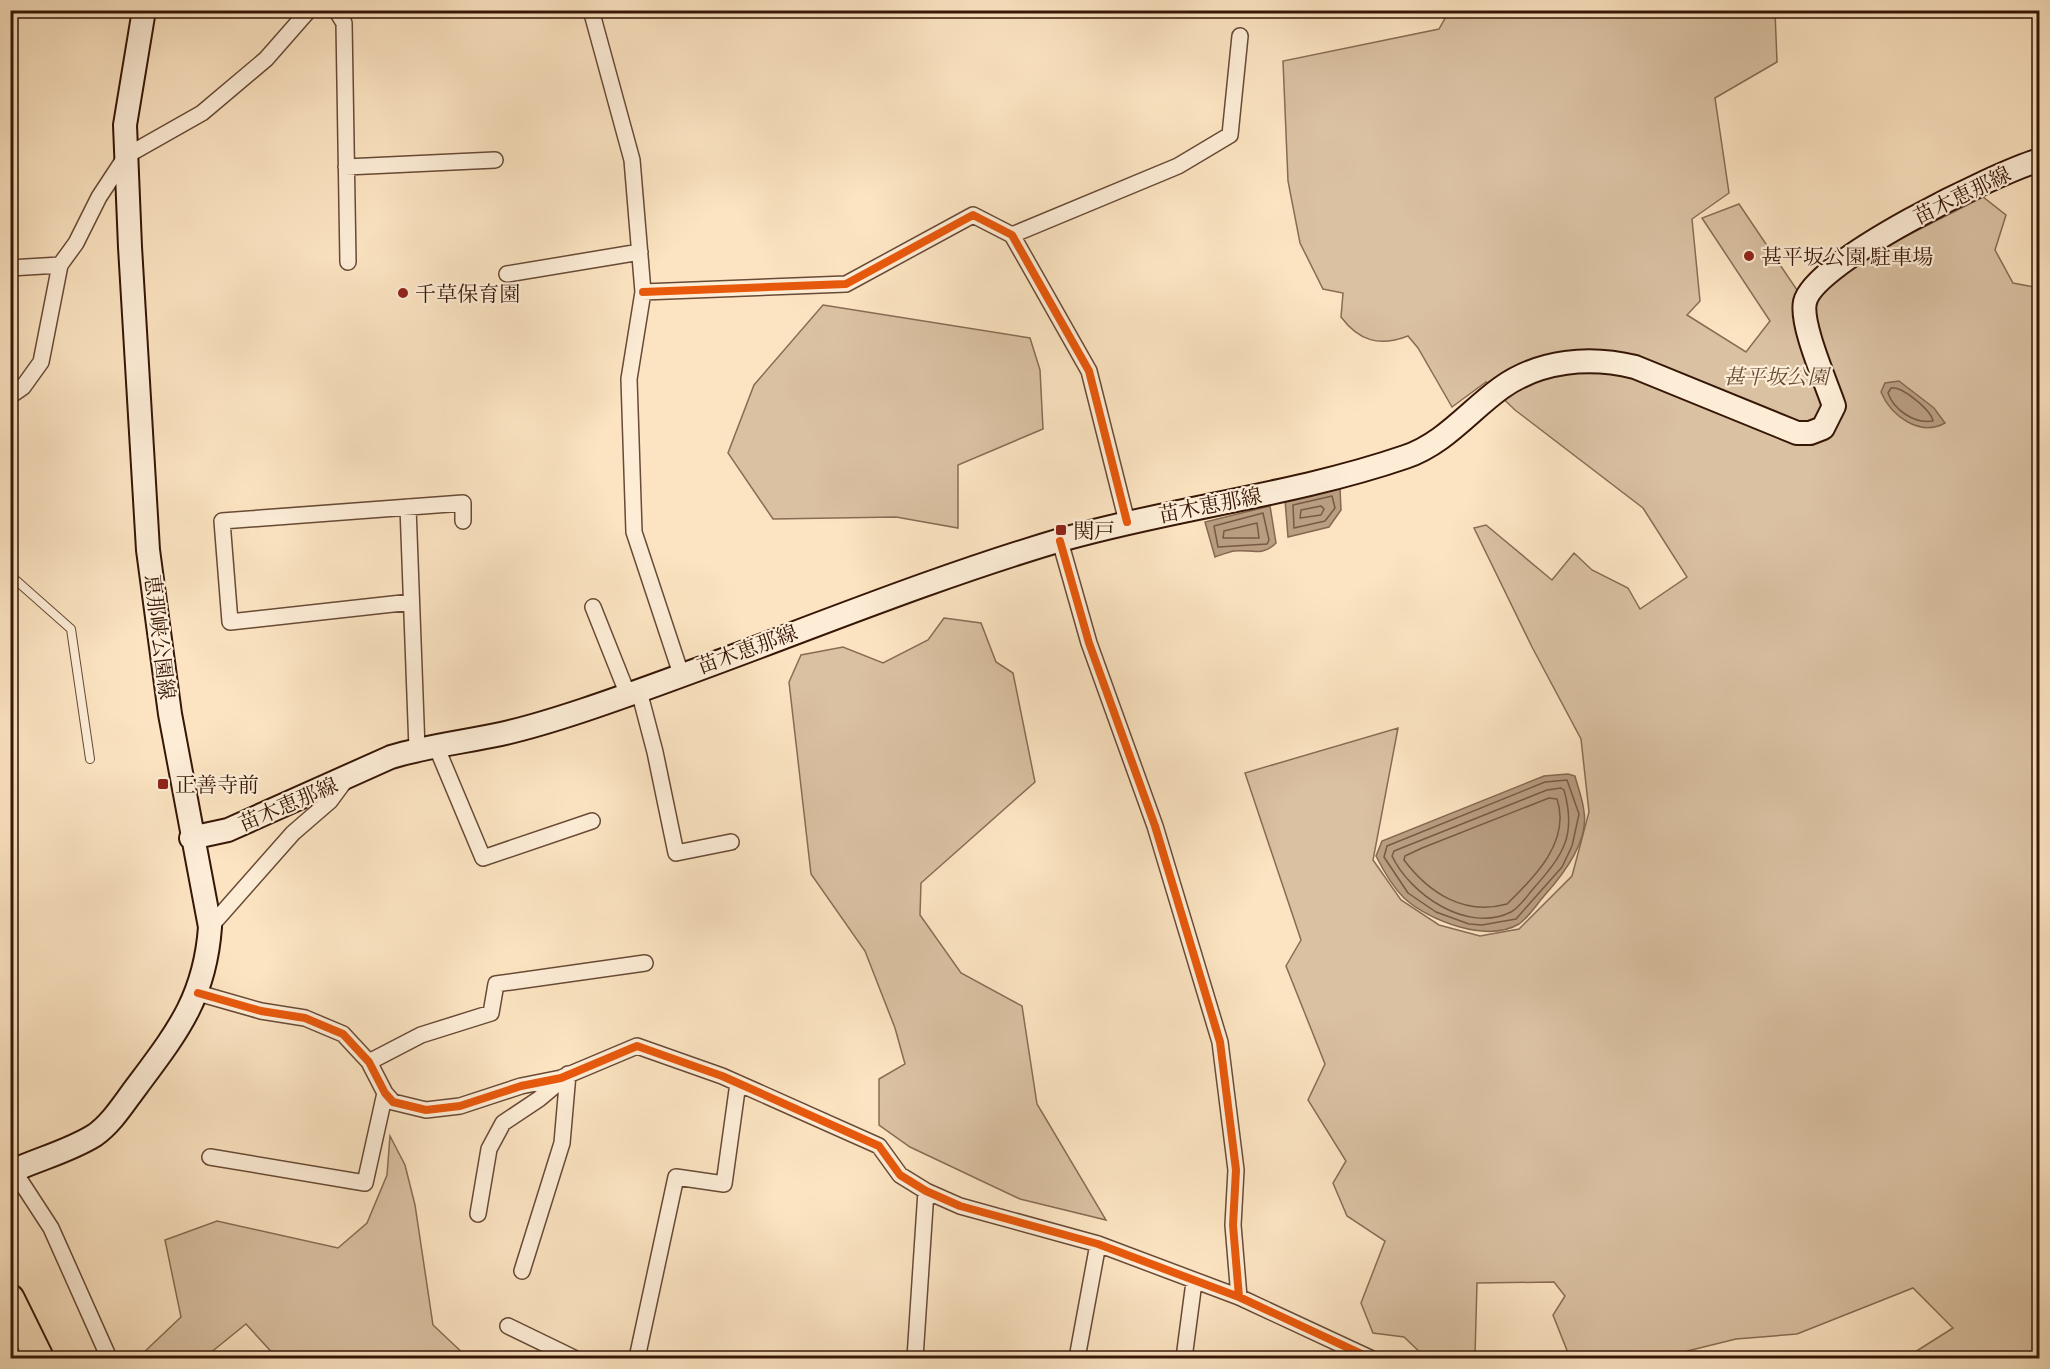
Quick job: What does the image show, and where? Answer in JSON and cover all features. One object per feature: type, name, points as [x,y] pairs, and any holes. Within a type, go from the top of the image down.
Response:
[{"type":"highway","points":[[10,1299],[39,1359]]},
{"type":"main road","name":"恵那峡公園線","points":[[12,1169],[73,1146],[102,1127],[116,1114],[170,1041],[198,993],[208,959],[210,927],[191,838],[170,714],[148,550],[126,156],[126,125],[144,10]]},
{"type":"main road","name":"苗木恵那線","points":[[191,838],[228,830],[391,757],[426,747],[502,734],[634,693],[859,607],[1060,541],[1128,522],[1360,472],[1422,452],[1462,423],[1502,387],[1526,374],[1568,362],[1615,362],[1635,367],[1797,433],[1810,434],[1823,428],[1834,406],[1804,318],[1805,300],[1815,285],[1839,262],[1905,223],[1974,187],[2040,160]]},
{"type":"street","points":[[10,396],[23,387],[41,362],[60,265],[76,243],[99,197],[126,156],[202,113],[266,59],[309,10]]},
{"type":"street","points":[[336,10],[344,23],[348,262]]},
{"type":"street","points":[[591,10],[632,160],[640,252],[643,292],[629,378],[634,532],[681,674]]},
{"type":"street","points":[[1012,235],[1179,166],[1230,135],[1240,36]]},
{"type":"street","points":[[346,167],[495,160]]},
{"type":"street","points":[[643,292],[846,284],[974,215],[1012,235],[1089,371],[1128,522]]},
{"type":"street","points":[[507,274],[640,252]]},
{"type":"street","points":[[10,268],[60,265]]},
{"type":"street","points":[[411,602],[230,622],[222,521],[463,503],[463,521]]},
{"type":"street","points":[[408,507],[411,602],[426,747],[483,858],[592,820]]},
{"type":"street","points":[[1060,541],[1089,643],[1155,826],[1220,1042],[1236,1170],[1233,1225],[1239,1297]]},
{"type":"street","points":[[593,607],[634,693],[655,752],[676,853],[731,842]]},
{"type":"street","points":[[210,927],[293,833],[330,801],[347,778]]},
{"type":"street","points":[[369,1062],[421,1035],[491,1013],[496,984],[645,963]]},
{"type":"street","points":[[198,993],[261,1011],[305,1018],[343,1034],[369,1062],[385,1093],[393,1102],[426,1110],[460,1106],[568,1074],[637,1046],[738,1083],[879,1146],[900,1175],[926,1191],[960,1206],[1098,1244],[1239,1297],[1370,1359]]},
{"type":"street","points":[[478,1214],[489,1149],[503,1123],[540,1099],[568,1074]]},
{"type":"street","points":[[522,1271],[562,1143],[568,1074]]},
{"type":"street","points":[[637,1359],[676,1177],[724,1184],[738,1083]]},
{"type":"street","points":[[210,1157],[365,1183],[385,1093]]},
{"type":"street","points":[[12,1169],[51,1228],[109,1359]]},
{"type":"street","points":[[915,1359],[926,1191]]},
{"type":"street","points":[[1077,1359],[1098,1244]]},
{"type":"street","points":[[1184,1359],[1194,1282]]},
{"type":"street","points":[[508,1326],[574,1359]]},
{"type":"lane","points":[[10,575],[70,629],[90,759]]},
{"type":"green space","name":"甚平坂公園","points":[[1449,11],[1775,11],[1777,62],[1715,98],[1729,193],[1692,219],[1700,301],[1687,315],[1746,352],[1770,321],[1702,218],[1739,204],[1799,293],[1826,290],[1857,261],[1983,197],[2006,215],[1995,250],[2013,283],[2039,288],[2039,1358],[1907,1357],[1953,1328],[1913,1288],[1797,1334],[1736,1339],[1659,1358],[1570,1358],[1553,1315],[1565,1296],[1554,1282],[1477,1283],[1475,1355],[1464,1358],[1426,1358],[1404,1337],[1373,1333],[1361,1303],[1385,1241],[1347,1216],[1333,1183],[1346,1161],[1308,1100],[1325,1064],[1286,966],[1301,940],[1245,773],[1398,728],[1373,860],[1401,900],[1439,925],[1480,936],[1519,929],[1572,876],[1589,812],[1581,739],[1532,647],[1474,528],[1486,525],[1552,580],[1574,553],[1592,570],[1628,588],[1640,609],[1687,577],[1643,508],[1515,410],[1486,382],[1452,407],[1418,348],[1408,336],[1379,341],[1370,340],[1355,332],[1341,317],[1343,293],[1323,289],[1300,243],[1288,181],[1283,61],[1439,29]]},
{"type":"green space","points":[[823,305],[1030,338],[1040,370],[1043,429],[958,465],[958,528],[896,517],[773,519],[728,453],[754,385]]},
{"type":"green space","points":[[944,618],[981,623],[996,662],[1013,673],[1035,782],[921,883],[920,915],[961,973],[1022,1006],[1037,1104],[1106,1220],[1020,1199],[910,1147],[879,1125],[879,1079],[905,1064],[895,1028],[865,951],[811,874],[789,682],[801,655],[843,647],[883,663],[928,640]]},
{"type":"green space","points":[[390,1136],[405,1165],[415,1205],[433,1325],[468,1358],[277,1358],[246,1324],[204,1358],[142,1358],[140,1356],[181,1317],[165,1240],[217,1221],[338,1248],[367,1223],[387,1175]]},
{"type":"water","points":[[1899,381],[1934,408],[1945,423],[1935,427],[1916,426],[1899,416],[1881,392],[1885,383]]},
{"type":"water","points":[[1340,488],[1341,510],[1329,527],[1288,537],[1285,500]]},
{"type":"water","points":[[1270,506],[1276,543],[1266,550],[1234,551],[1215,557],[1205,522]]},
{"type":"water","points":[[1568,774],[1575,776],[1583,803],[1582,835],[1573,858],[1559,879],[1519,924],[1506,929],[1475,930],[1459,927],[1428,914],[1400,894],[1376,856],[1382,841],[1544,776]]},
{"type":"cycle path","points":[[643,292],[846,284],[973,215],[1012,235],[1089,371],[1127,522]]},
{"type":"cycle path","points":[[1060,541],[1089,643],[1155,826],[1220,1042],[1236,1170],[1233,1225],[1239,1297]]},
{"type":"cycle path","points":[[198,993],[261,1011],[305,1018],[343,1034],[369,1062],[385,1093],[393,1102],[426,1110],[460,1106],[521,1086],[561,1078],[637,1046],[722,1076],[879,1146],[900,1175],[926,1191],[960,1206],[1098,1244],[1239,1297],[1370,1358]]},
{"type":"place","name":"甚平坂公園 駐車場","points":[[1749,256]]},
{"type":"place","name":"千草保育園","points":[[403,293]]},
{"type":"place","name":"関戸","points":[[1061,530]]},
{"type":"place","name":"正善寺前","points":[[163,784]]}]
